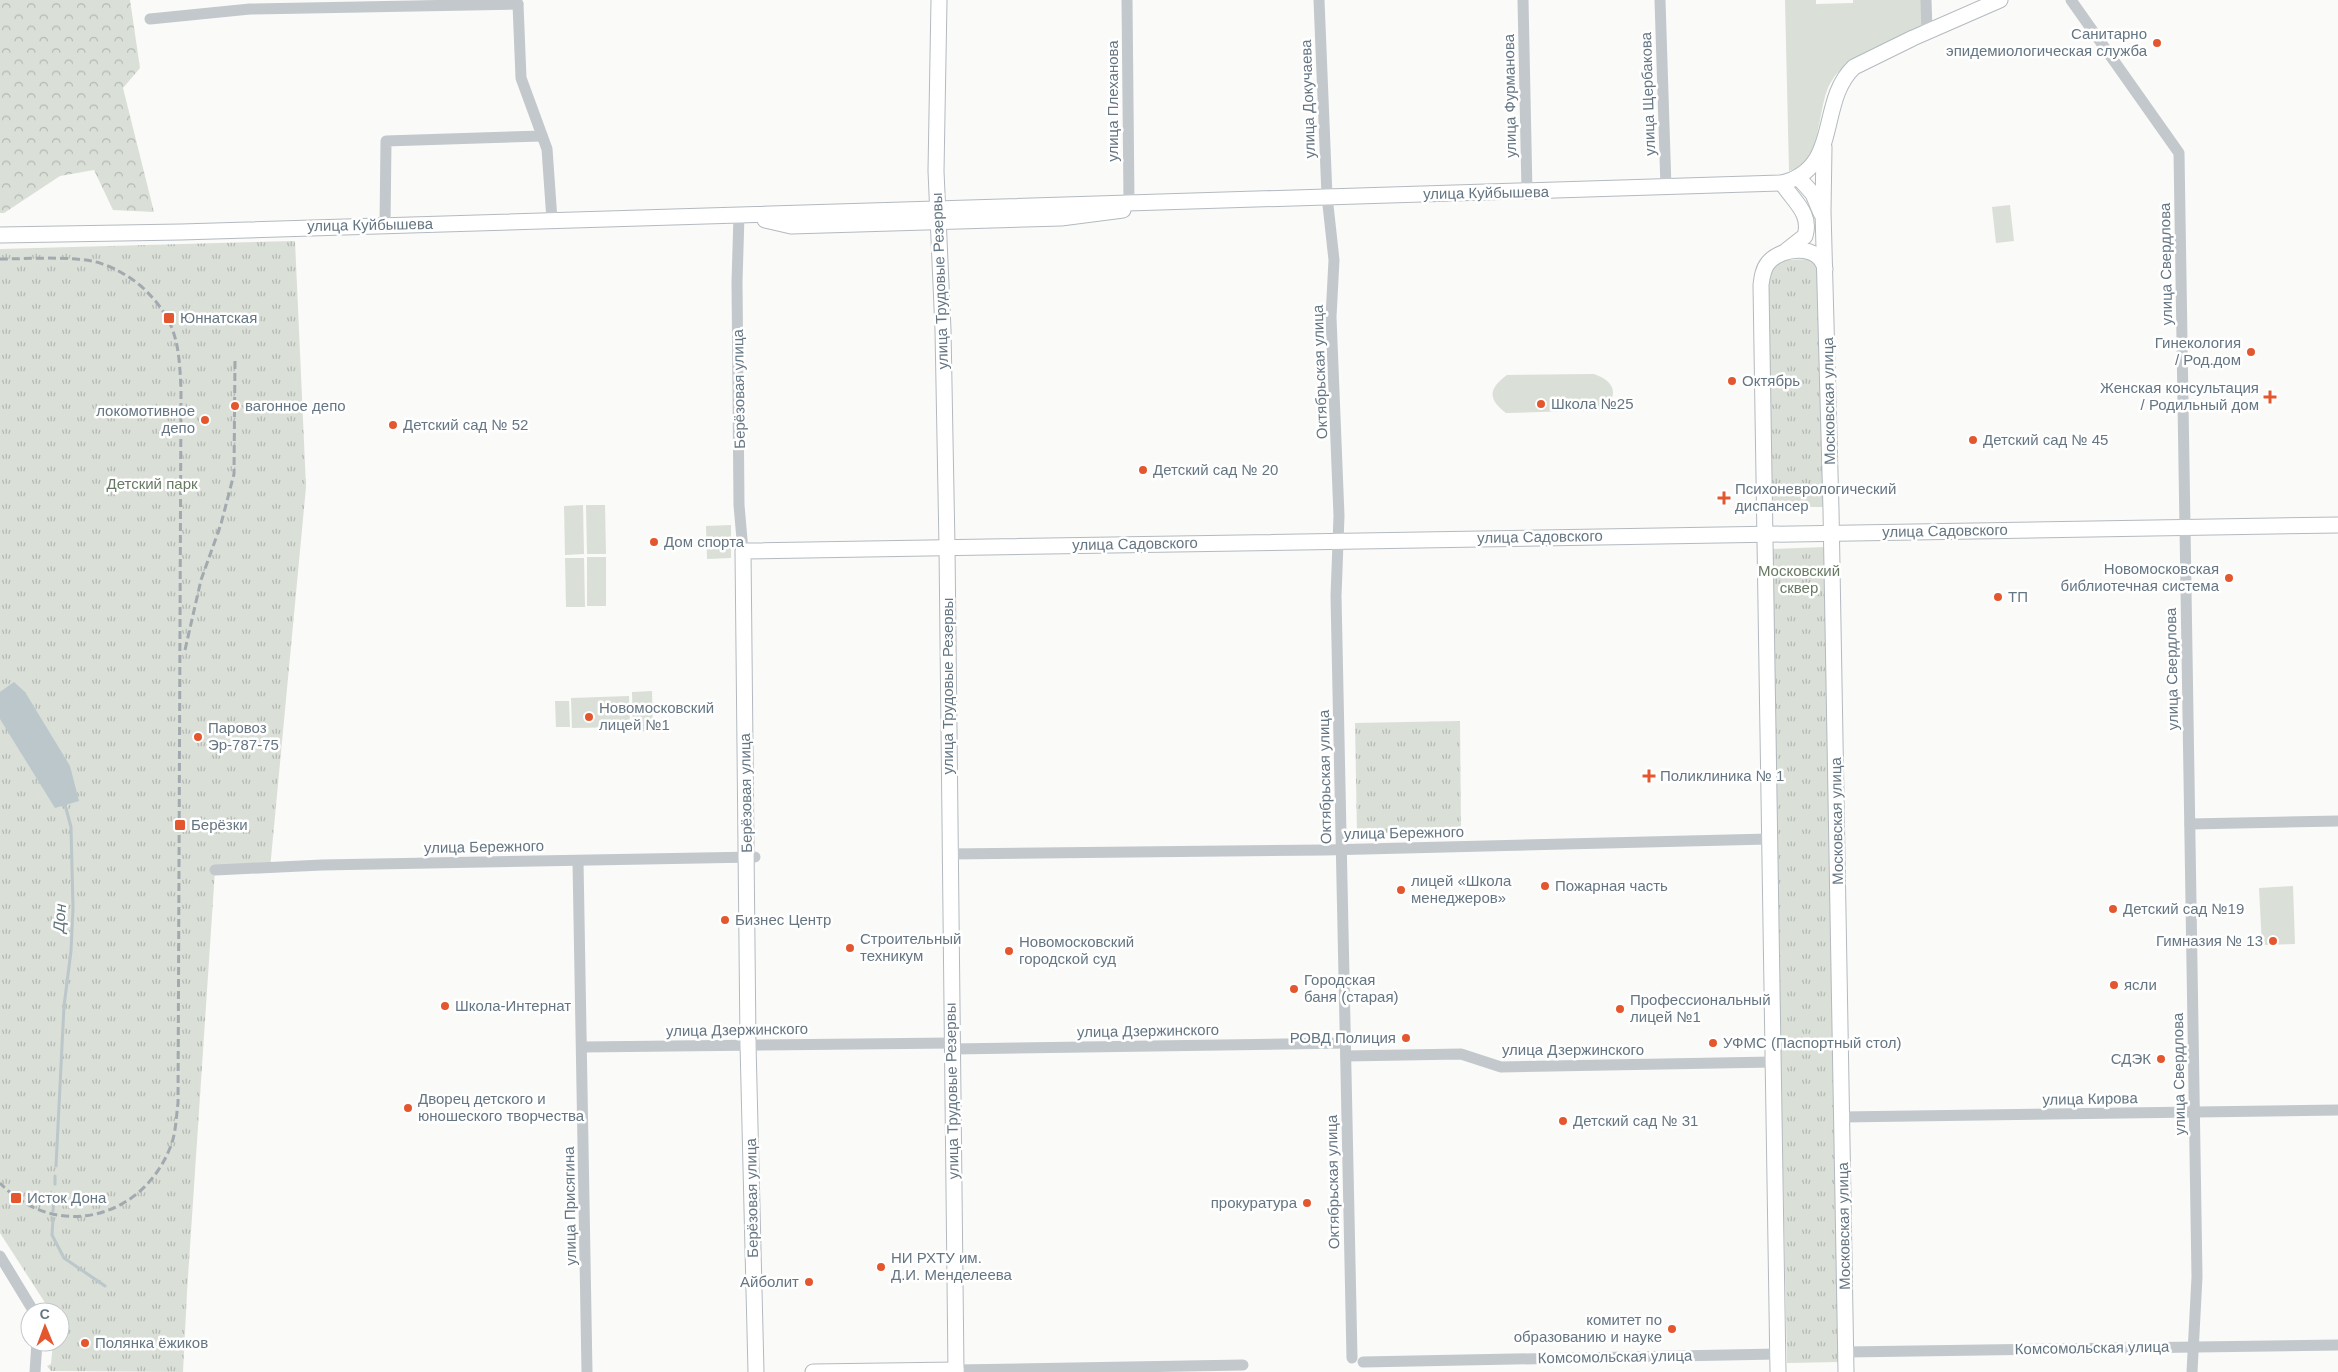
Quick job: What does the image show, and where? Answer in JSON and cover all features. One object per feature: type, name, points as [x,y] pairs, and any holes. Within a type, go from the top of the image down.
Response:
[{"type":"main road","name":"улица Трудовые Резервы","points":[[939,0],[938,215],[943,330],[947,547],[956,1371]]},
{"type":"main road","points":[[1824,143],[1838,90],[1847,74],[1863,61],[2000,0]]},
{"type":"main road","name":"улица Куйбышева","points":[[0,235],[739,215],[791,226],[1129,202],[1666,188],[1782,183],[1798,178],[1814,164],[1824,143]]},
{"type":"main road","name":"Московская улица","points":[[1824,143],[1846,1372]]},
{"type":"main road","points":[[1798,178],[1812,194],[1824,222]]},
{"type":"main road","points":[[1778,1372],[1761,285],[1764,268],[1769,262],[1800,242],[1805,236],[1807,223],[1800,206],[1782,183]]},
{"type":"main road","points":[[938,215],[1061,218],[1107,214],[1176,201]]},
{"type":"main road","points":[[1782,253],[1812,252],[1824,261],[1826,270]]},
{"type":"main road","name":"улица Садовского","points":[[743,551],[2338,525]]},
{"type":"main road","name":"Берёзовая улица","points":[[743,551],[750,857],[748,1044],[756,1372]]},
{"type":"main road","points":[[813,1372],[956,1371]]},
{"type":"street","name":"улица Плеханова","points":[[1127,0],[1129,202]]},
{"type":"street","name":"улица Докучаева","points":[[1320,0],[1327,196]]},
{"type":"street","name":"улица Фурманова","points":[[1524,0],[1527,192]]},
{"type":"street","name":"улица Щербакова","points":[[1660,0],[1666,188]]},
{"type":"street","points":[[1926,0],[1927,32]]},
{"type":"street","name":"улица Свердлова","points":[[2071,0],[2179,153],[2197,1277],[2192,1372]]},
{"type":"street","points":[[150,19],[250,9],[517,2],[522,78],[547,149],[552,220]]},
{"type":"street","points":[[385,225],[386,141],[542,136]]},
{"type":"street","name":"Октябрьская улица","points":[[1327,196],[1334,252],[1331,317],[1338,468],[1336,596],[1352,1358]]},
{"type":"street","name":"Берёзовая улица","points":[[739,215],[737,282],[739,505],[743,551]]},
{"type":"street","points":[[2190,824],[2338,821]]},
{"type":"street","name":"улица Бережного","points":[[950,854],[1341,849],[1769,839]]},
{"type":"street","name":"улица Бережного","points":[[215,870],[322,865],[750,857]]},
{"type":"street","name":"улица Присягина","points":[[578,861],[583,1047],[587,1372]]},
{"type":"street","name":"улица Дзержинского","points":[[583,1047],[748,1044],[952,1046],[1346,1044]]},
{"type":"street","name":"улица Дзержинского","points":[[1346,1056],[1461,1054],[1500,1068],[1773,1062]]},
{"type":"street","name":"улица Кирова","points":[[1842,1117],[2338,1110]]},
{"type":"street","points":[[0,1256],[28,1302]]},
{"type":"street","name":"Комсомольская улица","points":[[1846,1352],[2338,1344]]},
{"type":"street","points":[[36,1372],[37,1352]]},
{"type":"street","name":"Комсомольская улица","points":[[1363,1362],[1777,1354]]},
{"type":"street","points":[[956,1371],[1243,1365]]},
{"type":"green space","points":[[0,0],[130,0],[140,68],[123,88],[154,212],[113,210],[94,170],[60,176],[4,213],[0,213]]},
{"type":"green space","points":[[1785,0],[1816,0],[1816,4],[1853,3],[1853,0],[1923,0],[1924,25],[1908,37],[1856,59],[1838,72],[1826,92],[1814,146],[1800,166],[1789,171]]},
{"type":"green space","points":[[2010,205],[2014,241],[1996,243],[1992,207]]},
{"type":"green space","name":"Детский парк","points":[[295,241],[306,487],[270,869],[215,870],[183,1372],[51,1371],[47,1366],[51,1364],[52,1352],[70,1352],[70,1302],[45,1302],[0,1233],[0,249]]},
{"type":"green space","points":[[1815,259],[1819,267],[1824,507],[1769,507],[1766,275],[1779,260]]},
{"type":"green space","points":[[1594,374],[1610,384],[1613,393],[1612,399],[1603,410],[1506,413],[1493,398],[1494,389],[1497,384],[1507,375]]},
{"type":"green space","points":[[583,505],[584,554],[565,555],[564,506]]},
{"type":"green space","points":[[586,505],[605,505],[606,554],[587,554]]},
{"type":"green space","points":[[731,525],[731,558],[707,559],[706,526]]},
{"type":"green space","name":"Московский сквер","points":[[1826,547],[1839,1362],[1787,1363],[1770,549]]},
{"type":"green space","points":[[587,557],[606,557],[606,606],[587,606]]},
{"type":"green space","points":[[565,558],[584,558],[585,607],[566,607]]},
{"type":"green space","points":[[652,691],[653,731],[633,732],[632,692]]},
{"type":"green space","points":[[629,696],[630,727],[572,728],[571,698]]},
{"type":"green space","points":[[555,701],[569,701],[570,727],[556,727]]},
{"type":"green space","points":[[1460,721],[1461,832],[1357,833],[1355,723]]},
{"type":"green space","points":[[2293,886],[2295,944],[2262,945],[2259,888]]},
{"type":"shaded area","points":[[14,682],[25,692],[70,766],[79,801],[55,808],[0,719],[0,692]]},
{"type":"waterway","name":"Дон","points":[[56,1166],[64,1006],[71,951],[73,908],[71,827],[64,801]]},
{"type":"waterway","name":"Дон","points":[[55,1176],[55,1184]]},
{"type":"waterway","name":"Дон","points":[[53,1211],[54,1195]]},
{"type":"waterway","name":"Дон","points":[[53,1218],[52,1235],[64,1258],[105,1286]]},
{"type":"railway","points":[[0,259],[81,259],[112,268],[137,283],[154,299],[163,311],[174,334],[179,359],[181,390],[178,1103],[174,1137],[157,1173],[139,1192],[118,1206],[95,1214],[70,1216],[46,1212],[22,1201],[0,1183]]},
{"type":"railway","points":[[185,650],[201,580],[221,524],[234,474],[235,360]]},
{"type":"place","name":"Санитарно эпидемиологическая служба","points":[[2157,43]]},
{"type":"place","name":"Юннатская","points":[[169,318]]},
{"type":"place","name":"Гинекология / Род.дом","points":[[2251,352]]},
{"type":"place","name":"Октябрь","points":[[1732,381]]},
{"type":"place","name":"Женская консультация / Родильный дом","points":[[2270,397]]},
{"type":"place","name":"Школа №25","points":[[1541,404]]},
{"type":"place","name":"вагонное депо","points":[[235,406]]},
{"type":"place","name":"локомотивное депо","points":[[205,420]]},
{"type":"place","name":"Детский сад № 52","points":[[393,425]]},
{"type":"place","name":"Детский сад № 45","points":[[1973,440]]},
{"type":"place","name":"Детский сад № 20","points":[[1143,470]]},
{"type":"place","name":"Психоневрологический диспансер","points":[[1724,498]]},
{"type":"place","name":"Дом спорта","points":[[654,542]]},
{"type":"place","name":"Новомосковская библиотечная система","points":[[2229,578]]},
{"type":"place","name":"ТП","points":[[1998,597]]},
{"type":"place","name":"Новомосковский лицей №1","points":[[589,717]]},
{"type":"place","name":"Паровоз Эр-787-75","points":[[198,737]]},
{"type":"place","name":"Поликлиника № 1","points":[[1649,776]]},
{"type":"place","name":"Берёзки","points":[[180,825]]},
{"type":"place","name":"Пожарная часть","points":[[1545,886]]},
{"type":"place","name":"лицей «Школа менеджеров»","points":[[1401,890]]},
{"type":"place","name":"Детский сад №19","points":[[2113,909]]},
{"type":"place","name":"Бизнес Центр","points":[[725,920]]},
{"type":"place","name":"Гимназия № 13","points":[[2273,941]]},
{"type":"place","name":"Строительный техникум","points":[[850,948]]},
{"type":"place","name":"Новомосковский городской суд","points":[[1009,951]]},
{"type":"place","name":"ясли","points":[[2114,985]]},
{"type":"place","name":"Городская баня (старая)","points":[[1294,989]]},
{"type":"place","name":"Школа-Интернат","points":[[445,1006]]},
{"type":"place","name":"Профессиональный лицей №1","points":[[1620,1009]]},
{"type":"place","name":"РОВД Полиция","points":[[1406,1038]]},
{"type":"place","name":"УФМС (Паспортный стол)","points":[[1713,1043]]},
{"type":"place","name":"СДЭК","points":[[2161,1059]]},
{"type":"place","name":"Дворец детского и юношеского творчества","points":[[408,1108]]},
{"type":"place","name":"Детский сад № 31","points":[[1563,1121]]},
{"type":"place","name":"Исток Дона","points":[[16,1198]]},
{"type":"place","name":"прокуратура","points":[[1307,1203]]},
{"type":"place","name":"НИ РХТУ им. Д.И. Менделеева","points":[[881,1267]]},
{"type":"place","name":"Айболит","points":[[809,1282]]},
{"type":"place","name":"комитет по образованию и науке","points":[[1672,1329]]},
{"type":"place","name":"Полянка ёжиков","points":[[85,1343]]}]
